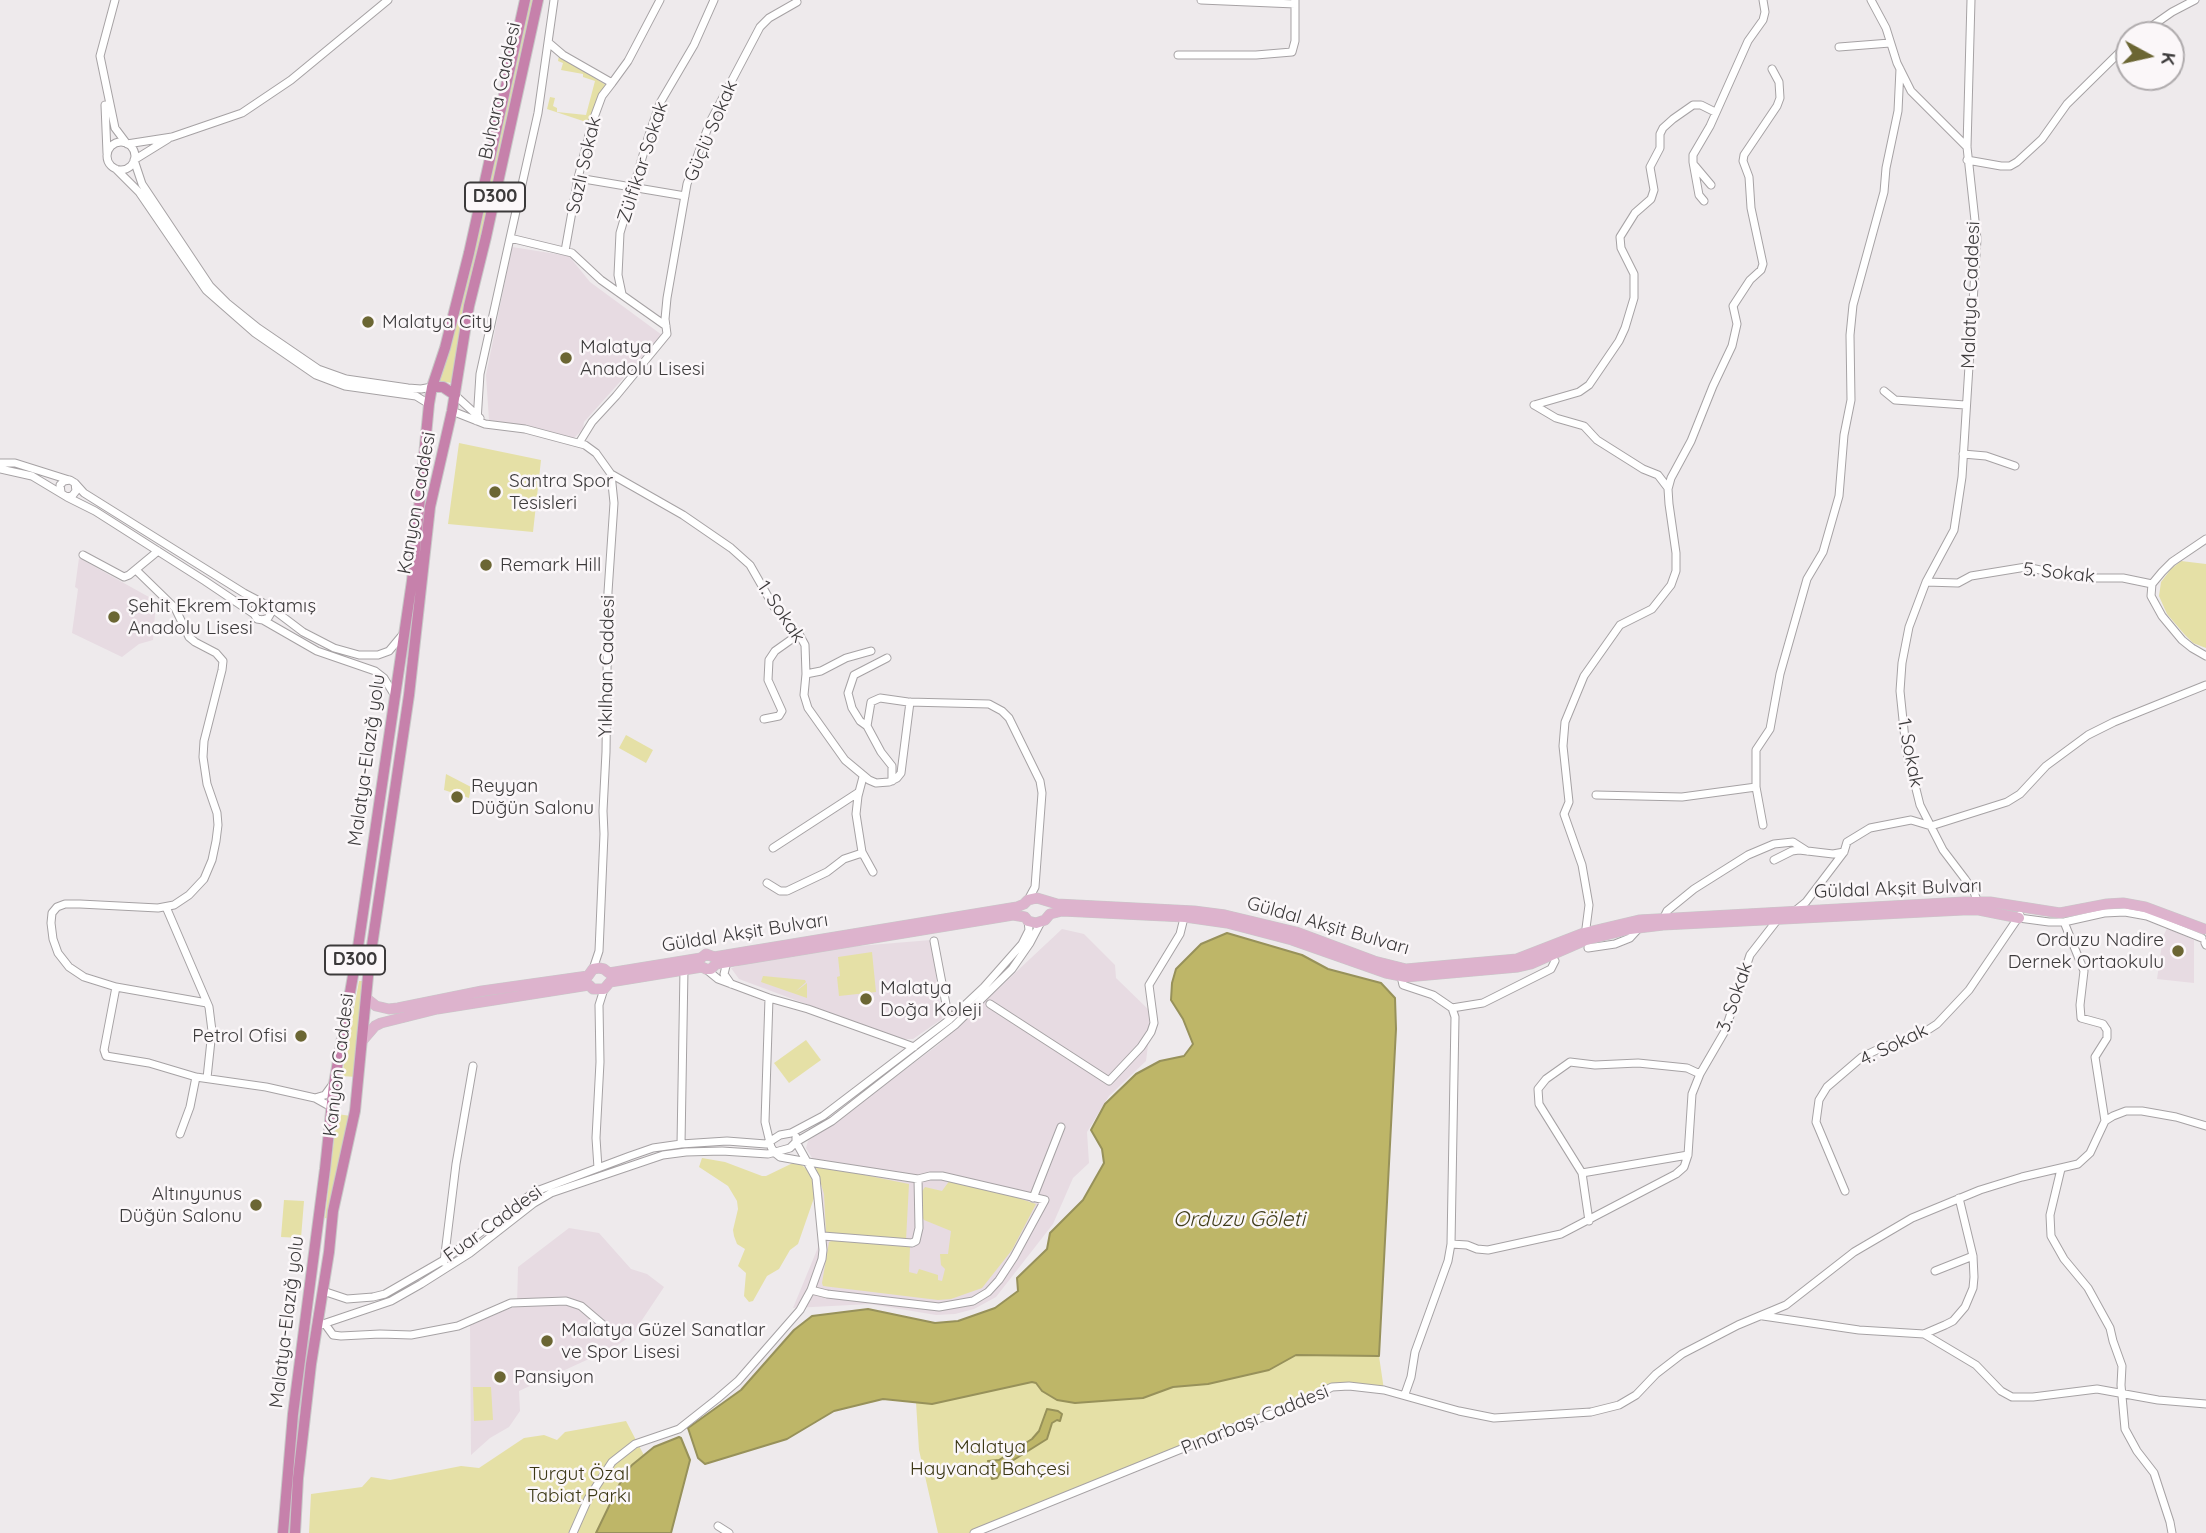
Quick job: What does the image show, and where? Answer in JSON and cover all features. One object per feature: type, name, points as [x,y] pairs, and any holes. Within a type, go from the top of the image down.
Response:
[{"type":"highway","name":"Malatya-Elazığ yolu","points":[[283,1533],[293,1414],[331,1107],[358,947],[412,581],[429,404],[468,253],[525,0]]},
{"type":"highway","name":"Buhara Caddesi","points":[[455,395],[470,304],[538,0]]},
{"type":"highway","points":[[432,387],[443,387],[455,395]]},
{"type":"highway","name":"Kanyon Caddesi","points":[[295,1533],[300,1459],[321,1324],[333,1211],[355,1111],[369,966],[409,695],[430,507],[455,395]]},
{"type":"highway","points":[[429,404],[440,410],[452,411]]},
{"type":"highway","points":[[334,1084],[358,1086]]},
{"type":"highway","points":[[331,1107],[355,1111]]},
{"type":"main road","name":"Güldal Akşit Bulvarı","points":[[366,998],[376,1006],[389,1009],[482,991],[684,969],[1026,902],[1047,905],[1062,911],[1184,914],[1261,931],[1400,972],[1518,967],[1531,964],[1629,921],[1796,911],[1979,906],[2021,913],[2060,913],[2123,903],[2145,907],[2205,938]]},
{"type":"main road","points":[[1041,922],[1047,905]]},
{"type":"main road","name":"Güldal Akşit Bulvarı","points":[[1586,940],[1640,927],[1979,906]]},
{"type":"main road","name":"Güldal Akşit Bulvarı","points":[[363,1040],[375,1026],[404,1016],[599,979],[1013,915],[1041,922]]},
{"type":"street","points":[[115,0],[100,56],[115,128],[134,151],[134,160],[146,190],[210,286],[258,328],[318,369],[346,379],[408,388],[432,387]]},
{"type":"street","points":[[107,156],[114,144],[172,137],[242,113],[291,80],[388,0]]},
{"type":"street","points":[[480,420],[480,374],[538,113],[554,0]]},
{"type":"street","name":"Sazlı Sokak","points":[[565,251],[578,178],[594,114],[628,61],[660,0]]},
{"type":"street","name":"Zülfikar Sokak","points":[[622,294],[618,275],[620,233],[656,112],[694,45],[714,0]]},
{"type":"street","points":[[1178,55],[1292,52],[1295,41],[1295,2],[1201,0]]},
{"type":"street","points":[[1704,201],[1699,195],[1693,155],[1710,126],[1748,41],[1763,20],[1763,0]]},
{"type":"street","points":[[1871,0],[1886,28],[1900,69],[1911,91],[1967,147]]},
{"type":"street","name":"Malatya Caddesi","points":[[1926,582],[1956,524],[1963,454],[1977,239],[1967,160],[1971,0]]},
{"type":"street","points":[[2159,21],[2195,0]]},
{"type":"street","name":"Güçlü Sokak","points":[[666,326],[667,298],[688,178],[713,116],[758,31],[769,19],[797,2]]},
{"type":"street","points":[[550,43],[563,55],[612,83]]},
{"type":"street","points":[[1839,47],[1890,43]]},
{"type":"street","points":[[1967,160],[2001,166],[2010,166],[2017,162],[2042,139],[2067,104],[2115,57]]},
{"type":"street","points":[[1586,940],[1589,905],[1582,865],[1563,814],[1569,803],[1563,746],[1565,722],[1584,676],[1620,625],[1652,609],[1671,585],[1676,571],[1668,489],[1671,478],[1703,416],[1713,386],[1732,346],[1737,324],[1733,306],[1763,264],[1751,208],[1744,155],[1780,98],[1779,82],[1772,69]]},
{"type":"street","points":[[1763,825],[1756,787],[1756,750],[1770,729],[1780,674],[1807,579],[1823,552],[1839,496],[1844,435],[1851,400],[1850,335],[1853,305],[1884,192],[1898,111],[1900,69]]},
{"type":"street","points":[[103,73],[107,156],[110,164],[139,192],[206,290],[255,333],[316,376],[345,386],[416,396],[429,404]]},
{"type":"street","points":[[1668,489],[1658,475],[1643,469],[1597,440],[1584,426],[1556,418],[1534,405],[1579,392],[1589,385],[1619,341],[1626,328],[1634,298],[1634,274],[1621,248],[1620,237],[1635,213],[1651,199],[1654,190],[1650,167],[1660,148],[1660,134],[1673,119],[1693,105],[1701,105],[1715,113]]},
{"type":"street","points":[[116,169],[129,168],[134,160],[172,137]]},
{"type":"street","points":[[1693,162],[1712,185]]},
{"type":"street","points":[[578,178],[685,196]]},
{"type":"street","points":[[510,238],[572,253],[601,280],[666,326],[665,336],[592,422],[579,443]]},
{"type":"street","points":[[1884,391],[1895,400],[1965,405]]},
{"type":"street","points":[[455,395],[480,420]]},
{"type":"street","points":[[452,411],[579,443],[596,453],[611,474]]},
{"type":"street","points":[[1963,454],[1986,456],[2015,466]]},
{"type":"street","points":[[0,463],[15,463],[72,482],[84,493],[267,605],[303,632],[334,648],[359,655],[378,655],[389,651],[404,633]]},
{"type":"street","points":[[0,469],[33,476],[95,511],[254,614],[257,619],[317,651],[375,671],[384,677],[395,696]]},
{"type":"street","name":"1. Sokak","points":[[611,474],[683,515],[745,559],[774,607],[799,634],[805,645],[804,695],[808,708],[845,760],[863,777]]},
{"type":"street","name":"Yıkılhan Caddesi","points":[[598,1168],[596,1138],[600,1062],[599,951],[608,592],[614,503],[611,474]]},
{"type":"street","points":[[64,495],[60,487],[62,482],[72,482]]},
{"type":"street","points":[[64,495],[72,496],[76,491],[72,482]]},
{"type":"street","points":[[2206,539],[2172,562],[2152,584],[2151,596],[2171,628],[2192,648],[2206,656]]},
{"type":"street","points":[[83,555],[124,577],[158,551]]},
{"type":"street","name":"5. Sokak","points":[[1926,582],[1958,583],[1971,576],[2026,567],[2078,578],[2123,578],[2152,584]]},
{"type":"street","points":[[136,570],[175,608],[189,637],[216,653],[223,661],[204,741],[204,771],[218,825],[212,860],[204,879],[189,895],[174,905],[138,908],[65,904],[57,907],[52,913],[53,939],[58,953],[69,967],[84,977],[116,987],[207,1003]]},
{"type":"street","name":"1. Sokak","points":[[1926,582],[1909,627],[1902,663],[1900,691],[1906,749],[1920,805],[1943,850],[1965,879],[1979,906]]},
{"type":"street","points":[[254,614],[260,603],[267,605],[271,610],[270,616],[263,620]]},
{"type":"street","points":[[764,719],[779,716],[782,711],[768,680],[769,660],[775,651],[799,634]]},
{"type":"street","points":[[806,674],[821,671],[839,660],[871,651]]},
{"type":"street","points":[[887,658],[854,676],[849,688],[849,701],[892,766],[892,782]]},
{"type":"street","points":[[1777,919],[1796,911],[1806,902],[1844,852],[1846,842],[1870,828],[1911,820],[1931,826],[2007,802],[2020,794],[2046,766],[2088,736],[2114,722],[2206,685]]},
{"type":"street","points":[[769,1142],[823,1116],[948,1020],[984,988],[1022,944],[1029,930],[1026,902],[1035,887],[1042,793],[1040,781],[1009,718],[989,704],[911,702],[880,698],[871,702],[867,726]]},
{"type":"street","points":[[873,872],[862,853],[856,814],[859,792],[863,777],[876,783],[897,779],[903,767],[904,737],[911,702]]},
{"type":"street","points":[[1596,795],[1682,797],[1756,787]]},
{"type":"street","points":[[773,848],[859,792]]},
{"type":"street","points":[[1664,918],[1667,911],[1694,889],[1748,855],[1774,844],[1793,842],[1807,851]]},
{"type":"street","points":[[1774,860],[1792,851],[1844,852]]},
{"type":"street","points":[[766,883],[776,890],[787,891],[827,872],[845,859],[862,853]]},
{"type":"street","points":[[1035,887],[1047,905]]},
{"type":"street","points":[[166,907],[207,1003],[212,1031],[207,1078]]},
{"type":"street","points":[[2021,913],[2049,922],[2064,922],[2125,912],[2147,916],[2205,938]]},
{"type":"street","name":"4. Sokak","points":[[1845,1191],[1816,1122],[1819,1100],[1827,1087],[1862,1057],[1920,1035],[1937,1024],[1969,990],[2021,913]]},
{"type":"street","points":[[990,1004],[1109,1081],[1142,1047],[1152,1032],[1154,1023],[1149,985],[1180,934],[1184,914]]},
{"type":"street","name":"3. Sokak","points":[[1688,1156],[1692,1094],[1700,1073],[1726,1031],[1750,955],[1777,919]]},
{"type":"street","points":[[321,1324],[391,1301],[444,1270],[488,1240],[534,1203],[559,1190],[663,1155],[722,1150],[775,1153],[790,1148],[832,1121],[955,1026],[1012,969],[1041,922]]},
{"type":"street","points":[[2064,922],[2084,971],[2080,1015],[2084,1020],[2103,1024],[2107,1030],[2107,1038],[2095,1058],[2105,1121],[2131,1111],[2176,1117],[2206,1126]]},
{"type":"street","points":[[934,941],[948,1020]]},
{"type":"street","points":[[1452,1008],[1483,1003],[1551,969],[1555,961]]},
{"type":"street","points":[[711,963],[728,983],[924,1051]]},
{"type":"street","points":[[711,963],[724,974],[728,983]]},
{"type":"street","points":[[681,1144],[684,969]]},
{"type":"street","points":[[1400,972],[1403,985],[1433,995],[1452,1008],[1455,1017],[1451,1244],[1448,1261],[1415,1352],[1405,1394]]},
{"type":"street","points":[[116,987],[104,1050],[106,1056],[149,1063],[196,1077],[266,1087],[315,1098],[331,1107]]},
{"type":"street","points":[[768,998],[766,1128],[769,1142],[780,1157],[918,1178],[953,1178],[1045,1200],[1014,1257],[988,1292],[973,1301],[939,1307],[811,1290]]},
{"type":"street","points":[[1589,1221],[1582,1173],[1539,1104],[1538,1089],[1546,1079],[1570,1062],[1595,1065],[1639,1063],[1700,1073]]},
{"type":"street","points":[[444,1270],[456,1164],[473,1066]]},
{"type":"street","points":[[180,1134],[190,1107],[196,1077]]},
{"type":"street","points":[[315,1098],[325,1095],[334,1084]]},
{"type":"street","name":"Pınarbaşı Caddesi","points":[[974,1533],[1243,1424],[1292,1408],[1332,1387],[1360,1387],[1405,1394],[1459,1411],[1494,1418],[1601,1410],[1619,1405],[1636,1395],[1682,1353],[1793,1301],[1854,1252],[1893,1228],[1959,1198],[2022,1177],[2078,1164],[2087,1157],[2105,1121]]},
{"type":"street","points":[[1034,1198],[1061,1127]]},
{"type":"street","points":[[766,1128],[770,1133],[780,1135]]},
{"type":"street","points":[[573,1533],[588,1499],[612,1462],[635,1444],[680,1427],[734,1385],[800,1310],[811,1290],[822,1259],[823,1236],[818,1189],[816,1178],[796,1142],[796,1136],[790,1133]]},
{"type":"street","name":"Fuar Caddesi","points":[[323,1291],[351,1300],[385,1294],[444,1260],[529,1195],[653,1148],[727,1141],[761,1144],[769,1142]]},
{"type":"street","points":[[1451,1244],[1482,1250],[1493,1249],[1561,1234],[1676,1174],[1684,1167],[1688,1156],[1582,1173]]},
{"type":"street","points":[[2061,1169],[2051,1204],[2051,1236],[2064,1259],[2088,1288],[2110,1328],[2122,1366],[2121,1392],[2127,1434],[2154,1473],[2172,1533]]},
{"type":"street","points":[[823,1236],[912,1243],[916,1241],[919,1228],[918,1178]]},
{"type":"street","points":[[1924,1334],[1953,1321],[1965,1307],[1973,1289],[1973,1256],[1959,1198]]},
{"type":"street","points":[[1935,1271],[1973,1256]]},
{"type":"street","points":[[351,1300],[354,1306],[351,1316]]},
{"type":"street","points":[[321,1324],[333,1335],[341,1336],[411,1335],[458,1326],[516,1302],[566,1301],[581,1306],[615,1335]]},
{"type":"street","points":[[1762,1316],[1849,1329],[1924,1334],[1976,1365],[2001,1391],[2012,1396],[2033,1397],[2097,1389],[2186,1404],[2206,1404]]},
{"type":"street","points":[[718,1526],[729,1533]]},
{"type":"shaded area","name":"Malatya Anadolu Lisesi","points":[[512,247],[569,256],[590,282],[662,335],[584,422],[583,429],[574,438],[530,426],[489,420],[486,375]]},
{"type":"shaded area","name":"Şehit Ekrem Toktamış Anadolu Lisesi","points":[[79,558],[156,601],[153,640],[139,644],[122,657],[72,633]]},
{"type":"shaded area","name":"Orduzu Nadire Dernek Ortaokulu","points":[[2167,928],[2194,940],[2194,983],[2157,979],[2163,937]]},
{"type":"shaded area","points":[[1062,929],[1084,934],[1115,965],[1116,978],[1152,1013],[1146,1061],[1109,1096],[1087,1132],[1089,1163],[1073,1178],[1053,1224],[996,1297],[974,1309],[936,1315],[870,1304],[793,1308],[819,1245],[823,1176],[806,1148],[808,1141],[938,1045]]},
{"type":"shaded area","name":"Malatya Doğa Koleji","points":[[931,940],[942,1019],[913,1039],[900,1039],[739,979],[731,968],[785,952]]},
{"type":"shaded area","name":"Malatya Güzel Sanatlar ve Spor Lisesi","points":[[569,1228],[599,1233],[631,1269],[647,1274],[664,1287],[632,1335],[615,1347],[519,1391],[520,1411],[509,1427],[490,1438],[471,1455],[470,1323],[517,1306],[518,1267]]},
{"type":"green space","points":[[529,0],[533,0],[452,383],[438,381],[480,224]]},
{"type":"green space","points":[[559,56],[606,85],[595,104],[589,123],[547,109],[550,97],[555,98],[553,106],[557,108],[557,112],[586,115],[595,81],[583,77],[583,74],[561,70],[563,63],[558,61]]},
{"type":"green space","name":"Santra Spor Tesisleri","points":[[459,443],[541,460],[533,532],[448,524]]},
{"type":"green space","points":[[2181,561],[2206,564],[2206,648],[2193,643],[2185,635],[2167,614],[2159,596],[2161,582]]},
{"type":"green space","points":[[626,735],[653,750],[646,763],[619,748]]},
{"type":"green space","points":[[446,774],[471,787],[469,798],[444,790]]},
{"type":"green space","points":[[872,952],[876,992],[839,996],[838,957]]},
{"type":"green space","points":[[763,976],[805,980],[795,992],[807,983],[807,998],[761,982]]},
{"type":"green space","points":[[359,981],[364,981],[356,1077],[342,1076]]},
{"type":"green space","points":[[806,1040],[821,1060],[789,1083],[774,1063]]},
{"type":"green space","points":[[337,1114],[351,1116],[329,1219],[325,1218]]},
{"type":"green space","points":[[702,1158],[725,1162],[762,1176],[797,1161],[810,1172],[813,1180],[815,1195],[798,1244],[790,1250],[779,1269],[767,1276],[753,1301],[749,1302],[744,1296],[746,1273],[738,1266],[745,1249],[737,1244],[733,1230],[737,1201],[728,1186],[699,1167]]},
{"type":"green space","points":[[815,1165],[909,1184],[906,1240],[826,1233],[824,1194]]},
{"type":"green space","points":[[950,1180],[1036,1204],[1012,1250],[982,1288],[951,1299],[938,1300],[823,1286],[829,1242],[839,1238],[910,1247],[909,1272],[917,1274],[919,1269],[938,1275],[938,1280],[942,1281],[945,1269],[941,1265],[940,1254],[948,1254],[951,1231],[924,1220],[919,1196],[925,1187],[942,1191]]},
{"type":"green space","points":[[284,1200],[304,1201],[301,1238],[281,1237]]},
{"type":"green space","name":"Malatya Hayvanat Bahçesi","points":[[1296,1355],[1379,1356],[1384,1390],[1332,1387],[974,1533],[938,1533],[919,1450],[916,1402],[932,1404],[1032,1382],[1042,1391],[1075,1403],[1143,1398],[1173,1387],[1208,1384],[1269,1370]]},
{"type":"green space","points":[[473,1387],[491,1387],[493,1420],[474,1421]]},
{"type":"green space","name":"Turgut Özal Tabiat Parkı","points":[[626,1421],[647,1461],[608,1533],[309,1533],[311,1494],[362,1487],[371,1477],[390,1480],[461,1466],[479,1468],[524,1438],[544,1435],[557,1440],[565,1432]]},
{"type":"water","name":"Orduzu Göleti","points":[[1227,933],[1302,955],[1328,969],[1381,983],[1395,998],[1396,1029],[1379,1356],[1296,1355],[1269,1370],[1208,1384],[1173,1387],[1143,1398],[1075,1403],[1057,1400],[1032,1382],[932,1404],[883,1399],[834,1411],[787,1439],[705,1464],[698,1458],[688,1428],[741,1390],[794,1330],[812,1316],[868,1309],[935,1323],[958,1321],[995,1308],[1018,1291],[1017,1278],[1047,1249],[1050,1233],[1083,1200],[1104,1163],[1102,1149],[1091,1130],[1105,1104],[1136,1074],[1160,1061],[1184,1056],[1193,1044],[1183,1019],[1171,1000],[1176,969],[1201,944]]},
{"type":"water","points":[[1047,1409],[1062,1414],[1060,1421],[1052,1423],[1047,1439],[1004,1466],[997,1478],[992,1479],[988,1461],[999,1460],[1032,1439],[1039,1431]]},
{"type":"water","points":[[679,1437],[690,1460],[671,1533],[596,1533],[624,1475],[632,1465],[654,1447]]},
{"type":"place","name":"Malatya City","points":[[368,322]]},
{"type":"place","name":"Malatya Anadolu Lisesi","points":[[566,358]]},
{"type":"place","name":"Santra Spor Tesisleri","points":[[495,492]]},
{"type":"place","name":"Remark Hill","points":[[486,565]]},
{"type":"place","name":"Şehit Ekrem Toktamış Anadolu Lisesi","points":[[114,617]]},
{"type":"place","name":"Reyyan Düğün Salonu","points":[[457,797]]},
{"type":"place","name":"Orduzu Nadire Dernek Ortaokulu","points":[[2178,951]]},
{"type":"place","name":"Malatya Doğa Koleji","points":[[866,999]]},
{"type":"place","name":"Petrol Ofisi","points":[[301,1036]]},
{"type":"place","name":"Altınyunus Düğün Salonu","points":[[256,1205]]},
{"type":"place","name":"Malatya Güzel Sanatlar ve Spor Lisesi","points":[[547,1341]]},
{"type":"place","name":"Pansiyon","points":[[500,1377]]}]
